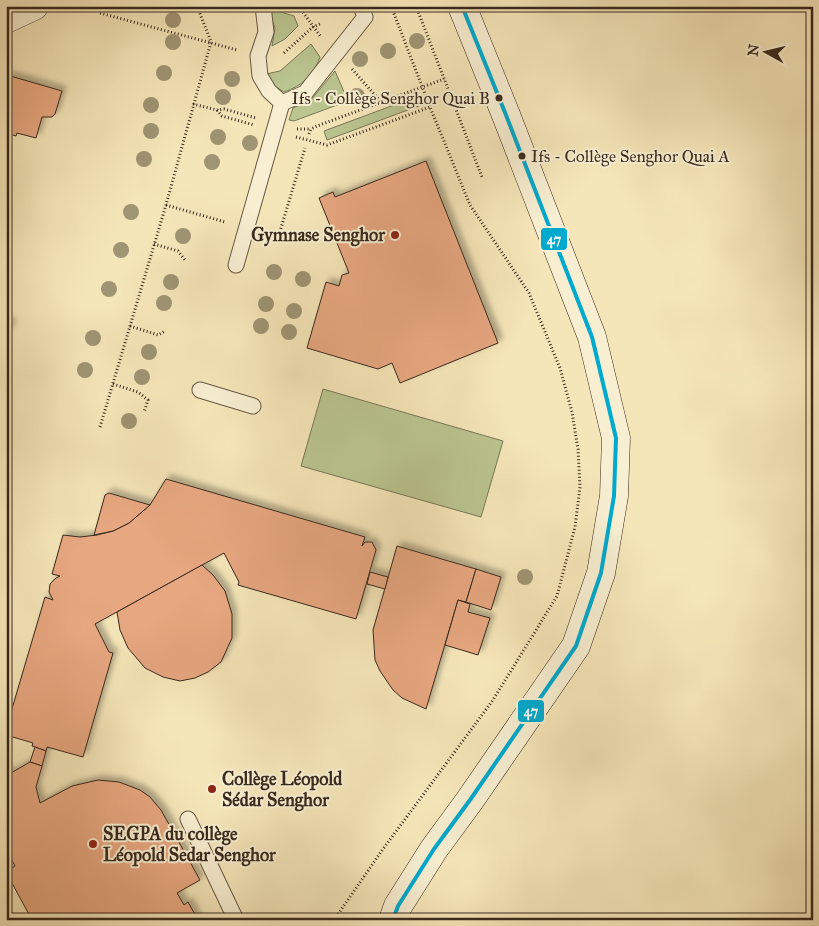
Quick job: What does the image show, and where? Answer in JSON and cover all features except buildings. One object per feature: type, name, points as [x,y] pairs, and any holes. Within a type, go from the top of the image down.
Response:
[{"type":"street","points":[[6,19],[34,6]]},
{"type":"street","points":[[393,920],[398,906],[434,849],[576,646],[601,574],[614,496],[616,438],[592,337],[462,6]]},
{"type":"lane","points":[[264,6],[266,32],[258,56],[260,76],[269,92],[282,102]]},
{"type":"lane","points":[[282,102],[305,93],[337,55],[365,17],[361,6]]},
{"type":"lane","points":[[236,265],[282,102]]},
{"type":"lane","points":[[200,390],[253,406]]},
{"type":"lane","points":[[188,819],[236,920]]},
{"type":"path","points":[[100,427],[166,205],[211,42],[197,6]]},
{"type":"path","points":[[300,6],[326,43]]},
{"type":"path","points":[[334,920],[383,849],[493,700],[557,596],[576,527],[580,487],[578,450],[572,412],[560,368],[529,293],[470,205],[430,108],[392,6]]},
{"type":"path","points":[[416,6],[482,177]]},
{"type":"path","points":[[100,13],[245,52]]},
{"type":"path","points":[[282,55],[322,22]]},
{"type":"path","points":[[348,66],[381,102]]},
{"type":"path","points":[[309,134],[311,129],[316,126],[444,79]]},
{"type":"path","points":[[193,104],[216,110],[224,109],[258,118]]},
{"type":"path","points":[[292,136],[327,145],[430,108]]},
{"type":"path","points":[[216,110],[222,116],[256,126]]},
{"type":"path","points":[[265,234],[278,238],[305,148]]},
{"type":"path","points":[[166,205],[226,223]]},
{"type":"path","points":[[154,244],[178,252],[185,260]]},
{"type":"path","points":[[130,326],[158,335],[165,331]]},
{"type":"path","points":[[113,384],[138,392],[148,400],[144,412]]},
{"type":"green space","points":[[268,8],[294,16],[298,26],[285,39],[272,46],[275,28]]},
{"type":"green space","points":[[311,44],[320,57],[311,74],[296,87],[284,92],[273,85],[266,74],[280,71]]},
{"type":"green space","points":[[335,71],[348,101],[294,121],[289,120],[293,108],[310,101]]},
{"type":"green space","points":[[421,95],[424,104],[327,140],[324,131]]},
{"type":"green space","points":[[323,389],[503,441],[481,517],[301,466]]},
{"type":"transit line","name":"47","points":[[393,920],[398,906],[434,849],[576,646],[601,573],[614,496],[616,438],[592,337],[462,6]]},
{"type":"place","name":"Ifs - Collège Senghor Quai B","points":[[499,98]]},
{"type":"place","name":"Ifs - Collège Senghor Quai A","points":[[522,156]]},
{"type":"place","name":"Gymnase Senghor","points":[[395,235]]},
{"type":"place","name":"Collège Léopold Sédar Senghor","points":[[212,789]]},
{"type":"place","name":"SEGPA du collège Léopold Sedar Senghor","points":[[93,844]]}]
